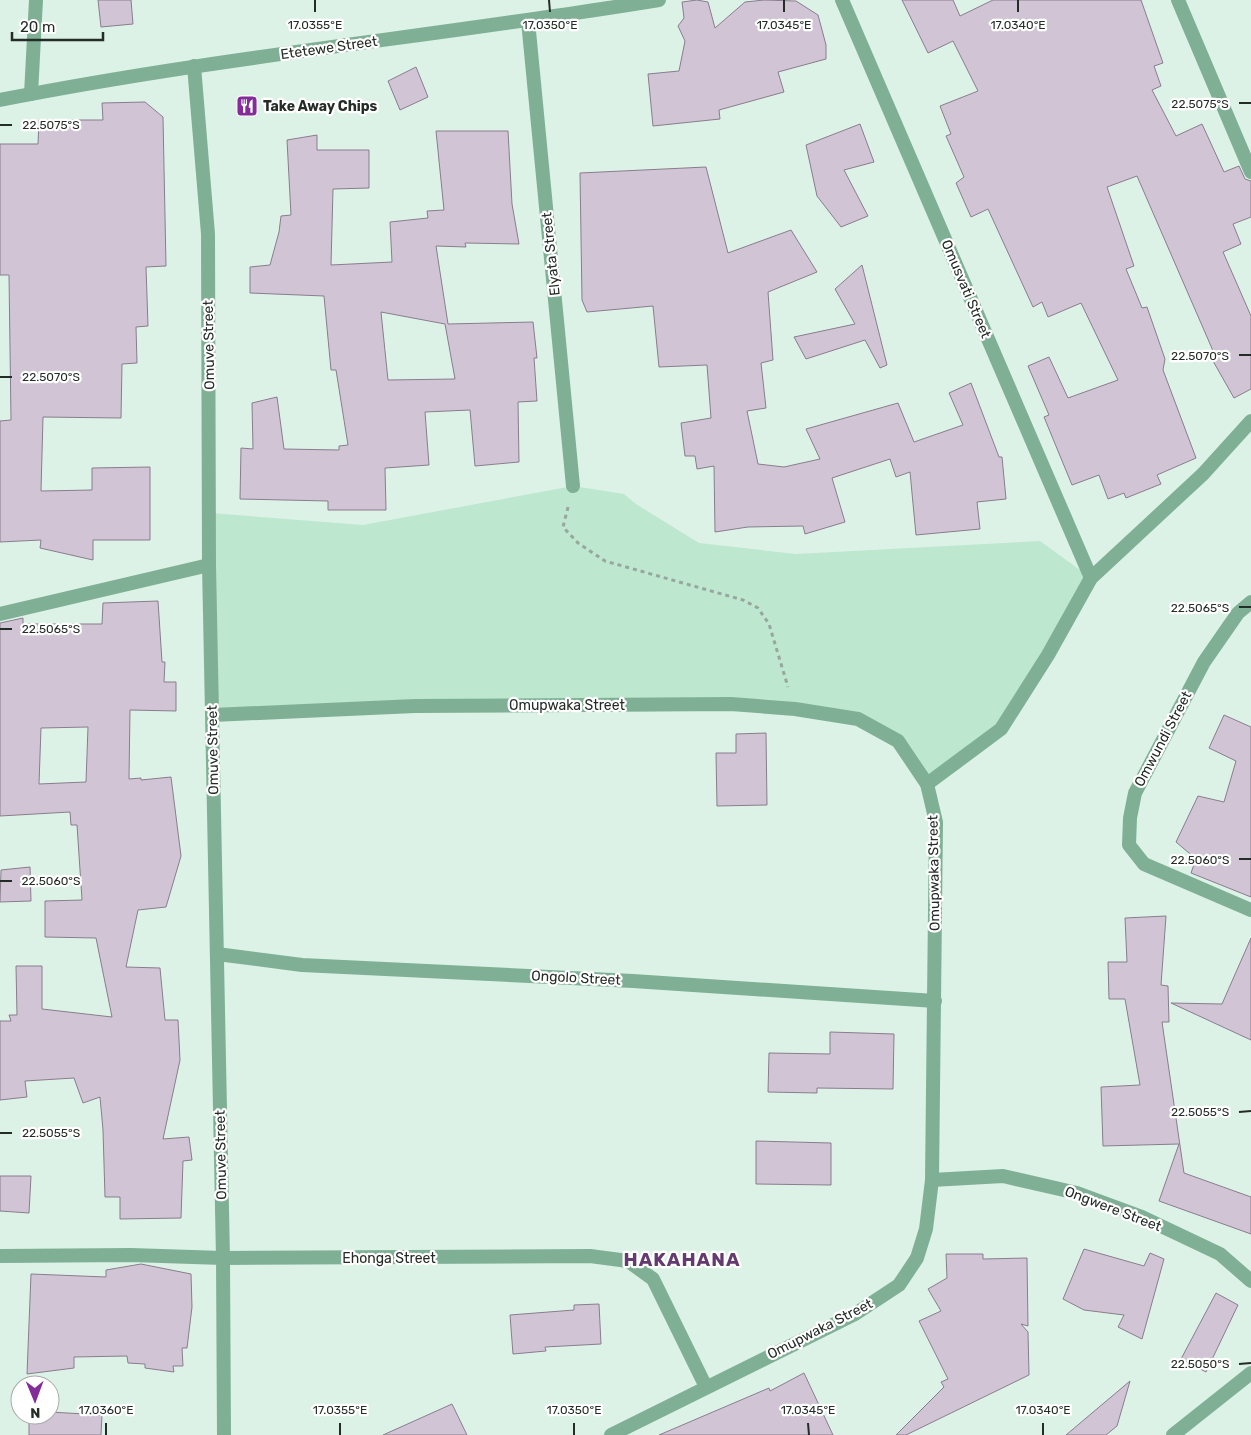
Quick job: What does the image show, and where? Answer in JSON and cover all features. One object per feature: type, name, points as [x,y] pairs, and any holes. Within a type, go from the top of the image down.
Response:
[{"type":"street","points":[[31,94],[36,0]]},
{"type":"street","name":"Etetewe Street","points":[[0,100],[194,66],[528,21],[659,0]]},
{"type":"street","name":"Omusvati Street","points":[[842,0],[1091,578]]},
{"type":"street","points":[[1178,0],[1251,172]]},
{"type":"street","name":"Elyata Street","points":[[528,21],[573,486]]},
{"type":"street","name":"Omuve Street","points":[[194,66],[208,234],[209,565],[223,1258],[224,1435]]},
{"type":"street","points":[[927,784],[1001,730],[1048,655],[1091,578],[1203,474],[1251,421]]},
{"type":"street","points":[[0,614],[209,565]]},
{"type":"street","name":"Omwundi Street","points":[[1251,602],[1238,613],[1204,662],[1135,793],[1130,818],[1129,845],[1144,864],[1251,910]]},
{"type":"street","name":"Omupwaka Street","points":[[213,715],[415,706],[731,704],[795,709],[858,719],[898,741],[927,784],[936,822],[932,1180],[926,1229],[917,1258],[899,1285],[855,1314],[611,1435]]},
{"type":"street","name":"Ongolo Street","points":[[217,954],[302,965],[633,981],[935,1001]]},
{"type":"street","name":"Ongwere Street","points":[[932,1180],[1003,1176],[1077,1192],[1142,1217],[1220,1254],[1251,1281]]},
{"type":"street","name":"Ehonga Street","points":[[0,1256],[131,1255],[223,1258],[590,1256],[628,1261],[653,1279],[706,1387]]},
{"type":"street","points":[[1173,1435],[1251,1372]]},
{"type":"path","points":[[573,486],[563,527],[578,543],[605,561],[743,600],[758,608],[769,624],[795,709]]},
{"type":"green space","points":[[573,486],[624,494],[636,504],[699,543],[796,554],[1040,541],[1091,578],[1001,729],[927,784],[898,741],[858,719],[731,704],[213,715],[211,513],[363,525]]},
{"type":"building","points":[[98,0],[131,0],[133,24],[101,27]]},
{"type":"building","points":[[697,0],[708,2],[715,28],[745,2],[764,0],[796,1],[818,15],[826,45],[826,59],[778,72],[784,92],[719,110],[720,119],[653,126],[648,74],[679,71],[685,41],[678,26],[684,18],[682,2]]},
{"type":"building","points":[[902,0],[953,0],[960,16],[993,0],[1141,0],[1163,63],[1154,66],[1161,86],[1152,90],[1176,136],[1202,124],[1224,172],[1239,166],[1245,179],[1251,181],[1251,217],[1233,224],[1241,244],[1223,252],[1251,316],[1251,389],[1234,398],[1213,361],[1217,360],[1137,176],[1107,187],[1134,266],[1126,269],[1142,308],[1147,307],[1165,359],[1163,370],[1196,458],[1157,475],[1161,484],[1126,498],[1124,493],[1108,499],[1099,475],[1072,485],[1044,417],[1049,415],[1028,366],[1049,357],[1068,398],[1118,380],[1081,303],[1048,317],[1042,302],[1033,307],[988,209],[971,217],[956,183],[964,177],[946,136],[951,134],[940,106],[978,91],[953,41],[928,53]]},
{"type":"building","points":[[416,67],[428,97],[400,110],[388,81]]},
{"type":"building","points":[[145,102],[163,117],[166,266],[146,267],[148,326],[136,327],[137,363],[122,364],[121,418],[43,417],[41,491],[92,490],[92,468],[150,467],[150,540],[93,540],[93,560],[40,548],[41,540],[0,542],[0,421],[11,420],[9,275],[0,275],[0,144],[38,144],[39,120],[103,120],[102,103]]},
{"type":"building","points":[[860,124],[874,162],[844,170],[868,216],[841,227],[817,196],[806,145]]},
{"type":"building","points":[[436,131],[508,131],[512,204],[519,244],[465,243],[466,247],[436,246],[448,324],[533,322],[537,358],[534,358],[537,401],[518,402],[519,462],[475,466],[470,410],[425,412],[429,465],[385,468],[386,510],[328,510],[328,501],[240,499],[241,448],[253,449],[252,403],[277,397],[284,449],[339,450],[339,446],[348,445],[336,370],[331,370],[324,296],[250,293],[250,267],[270,265],[279,232],[281,216],[291,215],[287,140],[317,135],[317,150],[369,150],[369,188],[333,189],[331,265],[392,262],[390,222],[428,218],[427,211],[444,210]],"holes":[[[381,312],[445,324],[455,379],[388,380]]]},
{"type":"building","points":[[706,167],[728,253],[791,230],[817,272],[768,292],[773,360],[761,363],[766,408],[747,411],[758,464],[784,467],[820,459],[806,429],[898,403],[914,442],[963,425],[949,393],[971,383],[999,457],[1002,457],[1006,499],[977,502],[980,529],[916,535],[910,472],[896,477],[890,459],[832,478],[845,522],[805,534],[803,526],[748,527],[715,532],[714,466],[697,469],[695,456],[685,456],[681,423],[711,418],[707,365],[659,367],[653,306],[587,312],[582,300],[580,173]]},
{"type":"building","points":[[862,265],[887,365],[880,368],[865,340],[806,359],[794,337],[855,324],[835,289]]},
{"type":"building","points":[[158,601],[162,662],[165,662],[164,682],[176,682],[176,711],[130,710],[129,779],[141,778],[141,780],[171,777],[181,856],[166,907],[138,910],[126,967],[160,968],[165,1020],[178,1020],[180,1060],[163,1139],[189,1137],[192,1160],[183,1161],[181,1218],[120,1219],[120,1197],[105,1197],[100,1097],[83,1103],[74,1078],[25,1081],[27,1097],[0,1100],[0,1021],[11,1021],[9,1015],[17,1015],[16,966],[42,966],[42,1009],[112,1017],[96,938],[45,937],[45,901],[82,900],[77,825],[71,825],[70,812],[0,816],[0,623],[23,618],[23,624],[102,624],[103,603]],"holes":[[[88,727],[86,782],[39,784],[41,728]]]},
{"type":"building","points":[[1224,715],[1251,727],[1251,897],[1191,873],[1196,859],[1176,842],[1198,796],[1224,802],[1236,761],[1209,748]]},
{"type":"building","points":[[766,733],[767,805],[717,806],[716,753],[736,753],[736,734]]},
{"type":"building","points":[[30,867],[31,901],[0,902],[1,870]]},
{"type":"building","points":[[1166,916],[1161,985],[1168,986],[1169,1022],[1162,1022],[1184,1173],[1251,1197],[1251,1234],[1159,1201],[1179,1144],[1103,1146],[1101,1087],[1140,1085],[1125,999],[1109,999],[1108,962],[1127,962],[1125,918]]},
{"type":"building","points":[[1251,938],[1251,1040],[1171,1003],[1222,1004]]},
{"type":"building","points":[[830,1032],[894,1034],[893,1089],[817,1088],[817,1093],[768,1092],[769,1053],[830,1054]]},
{"type":"building","points":[[756,1141],[831,1143],[831,1185],[756,1184]]},
{"type":"building","points":[[0,1176],[31,1176],[29,1213],[0,1211]]},
{"type":"building","points":[[1084,1249],[1144,1266],[1150,1253],[1164,1259],[1142,1339],[1118,1327],[1124,1315],[1084,1310],[1063,1299]]},
{"type":"building","points":[[946,1254],[983,1254],[983,1259],[1027,1258],[1028,1326],[1021,1324],[1028,1332],[1029,1375],[906,1435],[896,1435],[944,1387],[941,1382],[948,1379],[919,1321],[941,1311],[928,1289],[947,1278]]},
{"type":"building","points":[[141,1264],[191,1274],[192,1307],[187,1348],[182,1348],[183,1366],[173,1366],[174,1372],[145,1368],[145,1364],[128,1363],[127,1356],[74,1357],[74,1368],[27,1374],[31,1274],[106,1277],[106,1270]]},
{"type":"building","points":[[1216,1293],[1238,1305],[1206,1372],[1181,1359]]},
{"type":"building","points":[[599,1304],[601,1344],[545,1347],[546,1351],[513,1354],[510,1315],[574,1310],[574,1305]]},
{"type":"building","points":[[804,1373],[833,1435],[659,1435],[769,1388],[770,1391]]},
{"type":"building","points":[[1130,1381],[1117,1426],[1106,1435],[1066,1435]]},
{"type":"building","points":[[452,1404],[467,1435],[383,1435]]},
{"type":"building","points":[[60,1413],[102,1415],[101,1435],[29,1435],[29,1425],[60,1425]]},
{"type":"place","name":"Take Away Chips","points":[[247,106]]},
{"type":"district","name":"HAKAHANA","points":[[682,1259]]}]
